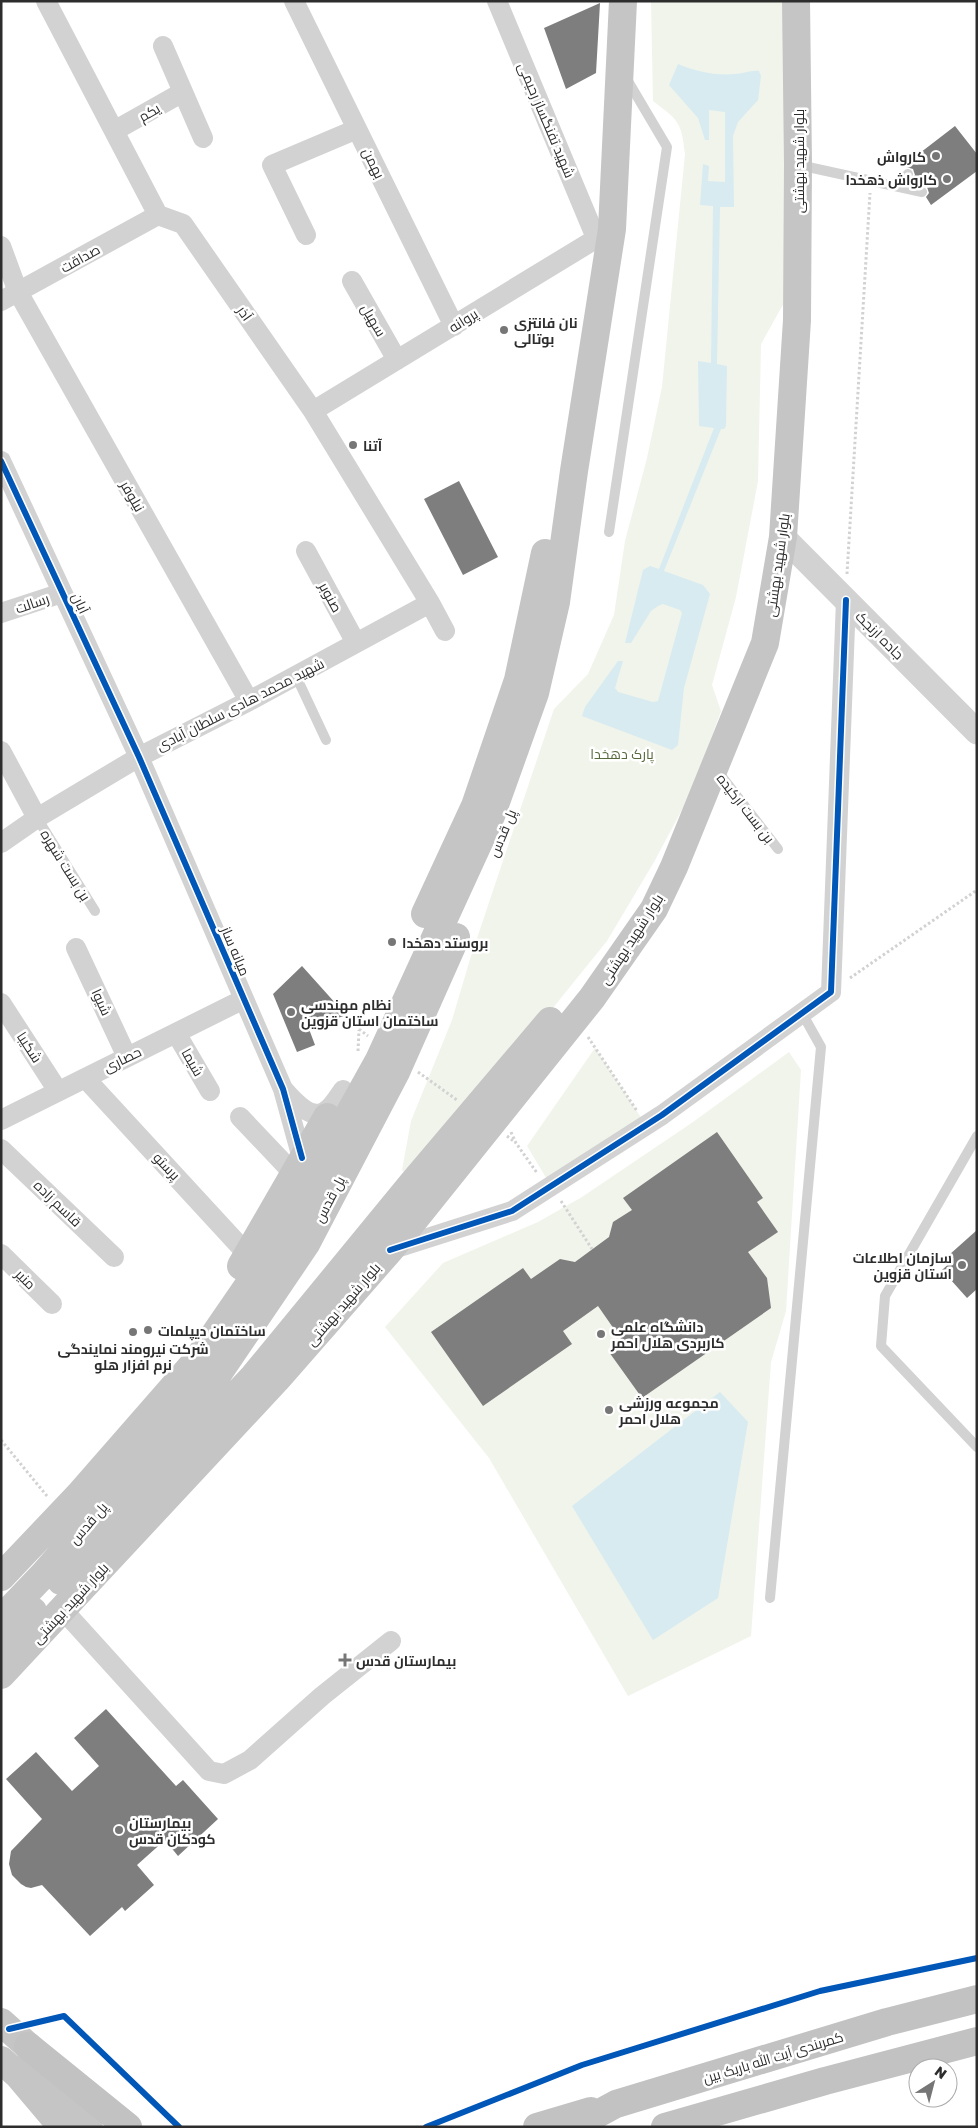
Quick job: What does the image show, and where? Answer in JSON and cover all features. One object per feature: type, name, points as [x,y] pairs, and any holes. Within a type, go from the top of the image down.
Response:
[{"type":"highway","name":"کمربندی آیت الله باریک بین","points":[[573,2127],[616,2104],[887,2022],[977,1999]]},
{"type":"highway","points":[[665,2127],[825,2081],[977,2041]]},
{"type":"highway","points":[[28,2046],[128,2127]]},
{"type":"highway","points":[[537,2127],[616,2104]]},
{"type":"main road","points":[[1,1552],[120,1427],[187,1346],[248,1255],[343,1090],[474,806],[518,680],[569,459],[604,233],[620,67],[623,1]]},
{"type":"main road","name":"بلوار شهید بهشتی","points":[[1,1675],[55,1590],[277,1379],[390,1250],[592,998],[654,909],[674,867],[765,643],[783,537],[797,320],[796,1]]},
{"type":"main road","name":"پل قدس","points":[[1,1577],[79,1495],[197,1360],[278,1242],[379,1060],[491,816],[536,693],[556,602],[569,459]]},
{"type":"main road","name":"پل قدس","points":[[1,1619],[55,1590],[218,1374],[306,1244],[396,1072],[512,814],[536,728],[530,709]]},
{"type":"main road","name":"پل قدس","points":[[1,1644],[55,1590],[254,1376],[417,1177],[566,1002],[641,901],[674,867]]},
{"type":"main road","points":[[1,2022],[28,2046],[90,2127]]},
{"type":"main road","points":[[1,2060],[18,2074],[62,2127]]},
{"type":"street","points":[[46,1],[158,216]]},
{"type":"street","name":"بهمن","points":[[294,1],[454,326]]},
{"type":"street","name":"شهید تفنگساز رحیمی","points":[[497,1],[604,233]]},
{"type":"street","points":[[163,46],[202,138]]},
{"type":"street","name":"یکم","points":[[114,131],[183,92]]},
{"type":"street","points":[[306,236],[272,165],[357,129]]},
{"type":"street","name":"صداقت","points":[[9,297],[158,216]]},
{"type":"street","name":"آذر","points":[[158,216],[184,224],[313,412],[430,603],[445,631]]},
{"type":"street","name":"پروانه","points":[[313,412],[604,233]]},
{"type":"street","name":"نیلوفر","points":[[1,246],[9,297],[249,701]]},
{"type":"street","name":"سهیل","points":[[352,281],[397,360]]},
{"type":"street","name":"آبان","points":[[1,461],[139,757]]},
{"type":"street","name":"جاده ارنجک","points":[[783,537],[977,732]]},
{"type":"street","name":"صنوبر","points":[[306,551],[356,643]]},
{"type":"street","name":"رسالت","points":[[1,613],[62,593]]},
{"type":"street","points":[[390,1250],[512,1211],[646,1125],[831,992],[846,600]]},
{"type":"street","name":"شهید محمد هادی سلطان آبادی","points":[[1,843],[37,818],[139,757],[249,701],[430,603]]},
{"type":"street","points":[[1,751],[37,818]]},
{"type":"street","name":"میانه ساز","points":[[139,757],[283,1089],[298,1166]]},
{"type":"street","name":"شیوا","points":[[76,948],[127,1057]]},
{"type":"street","name":"حصاری","points":[[1,1120],[244,999]]},
{"type":"street","name":"شکیبا","points":[[1,1003],[58,1091]]},
{"type":"street","name":"شیما","points":[[176,1033],[210,1091]]},
{"type":"street","name":"پرستو","points":[[85,1078],[248,1255]]},
{"type":"street","points":[[283,1089],[294,1102],[316,1114],[324,1112],[343,1090]]},
{"type":"street","points":[[240,1117],[298,1166]]},
{"type":"street","name":"قاسم زاده","points":[[1,1149],[114,1258]]},
{"type":"street","name":"منیر","points":[[1,1254],[52,1304]]},
{"type":"street","points":[[55,1590],[209,1771],[224,1774],[250,1760],[322,1696],[392,1641]]},
{"type":"lane","points":[[609,532],[667,147],[620,67]]},
{"type":"lane","points":[[798,164],[922,192]]},
{"type":"lane","points":[[898,186],[908,174]]},
{"type":"lane","points":[[296,676],[326,740]]},
{"type":"lane","name":"بن بست ارکیده","points":[[714,767],[778,849]]},
{"type":"lane","name":"بن بست شهره","points":[[37,818],[95,911]]},
{"type":"lane","points":[[770,1598],[821,1047],[802,1013]]},
{"type":"lane","points":[[977,1136],[885,1296],[881,1346],[977,1447]]},
{"type":"path","points":[[846,600],[870,180]]},
{"type":"path","points":[[831,992],[977,890]]},
{"type":"path","points":[[576,1018],[646,1125]]},
{"type":"path","points":[[356,1063],[371,1030]]},
{"type":"path","points":[[414,1069],[461,1103]]},
{"type":"path","points":[[501,1132],[516,1143],[550,1187],[592,1249]]},
{"type":"path","points":[[1,1440],[51,1501]]},
{"type":"green space","name":"پارک دهخدا","points":[[651,1],[787,1],[785,301],[761,344],[758,481],[736,597],[712,685],[721,711],[692,791],[654,862],[607,941],[527,1040],[405,1173],[402,1170],[411,1121],[452,1020],[471,956],[554,709],[588,674],[614,615],[625,541],[647,458],[662,387],[685,154],[682,135],[677,123],[653,101]]},
{"type":"green space","points":[[595,1048],[646,1125],[551,1186],[527,1146]]},
{"type":"green space","name":"مجموعه ورزشی هلال احمر","points":[[789,1052],[801,1070],[786,1311],[771,1362],[751,1636],[628,1696],[489,1458],[385,1327],[443,1263],[538,1222],[582,1197],[693,1122]]},
{"type":"shaded area","points":[[678,64],[713,74],[737,74],[759,71],[761,76],[758,100],[738,122],[733,136],[734,207],[720,207],[717,364],[727,366],[726,426],[724,429],[721,429],[664,571],[703,585],[710,594],[684,688],[678,745],[672,750],[582,716],[585,707],[618,661],[623,661],[615,688],[618,692],[653,702],[658,701],[682,613],[680,610],[663,604],[658,606],[651,611],[631,643],[625,643],[643,570],[650,566],[659,569],[714,428],[699,426],[698,361],[711,363],[713,206],[700,205],[703,164],[709,166],[708,181],[725,182],[725,112],[709,110],[709,140],[705,140],[698,118],[669,85]]},
{"type":"shaded area","points":[[720,1392],[748,1422],[718,1598],[653,1640],[572,1506]]},
{"type":"building","points":[[600,3],[596,73],[566,89],[544,28]]},
{"type":"building","points":[[955,126],[977,154],[977,171],[931,205],[926,197],[929,193],[927,187],[916,184],[912,179],[915,175],[913,169],[903,166]]},
{"type":"building","points":[[459,481],[498,557],[463,575],[424,499]]},
{"type":"building","points":[[302,966],[346,1015],[309,1029],[315,1045],[297,1052],[273,994]]},
{"type":"building","name":"مجموعه ورزشی هلال احمر","points":[[717,1132],[763,1198],[757,1202],[778,1232],[748,1252],[767,1278],[771,1308],[642,1398],[609,1352],[623,1342],[598,1306],[563,1331],[572,1344],[483,1406],[431,1332],[523,1268],[531,1279],[560,1259],[575,1262],[609,1237],[613,1222],[632,1210],[623,1198]]},
{"type":"building","name":"سازمان اطلاعات استان قزوین","points":[[977,1230],[977,1289],[967,1298],[942,1270],[953,1260],[949,1255]]},
{"type":"building","name":"بیمارستان کودکان قدس","points":[[106,1709],[176,1786],[183,1780],[218,1819],[178,1856],[165,1840],[137,1865],[154,1885],[125,1911],[122,1907],[90,1936],[42,1885],[31,1888],[26,1887],[12,1875],[9,1864],[11,1851],[42,1819],[6,1779],[36,1752],[72,1791],[99,1766],[74,1738]]},
{"type":"cycle path","points":[[1,461],[139,757],[283,1089],[302,1158]]},
{"type":"cycle path","points":[[390,1250],[512,1211],[662,1115],[831,992],[846,600]]},
{"type":"cycle path","points":[[426,2127],[582,2065],[820,1991],[977,1958]]},
{"type":"cycle path","points":[[9,2029],[64,2016],[179,2127]]},
{"type":"place","name":"کارواش","points":[[936,156]]},
{"type":"place","name":"کارواش ذهخدا","points":[[947,179]]},
{"type":"place","name":"نان فانتزی بوتالی","points":[[504,330]]},
{"type":"place","name":"آتنا","points":[[353,445]]},
{"type":"place","name":"بروستد دهخدا","points":[[392,942]]},
{"type":"place","name":"نظام مهندسی ساختمان استان قزوین","points":[[291,1012]]},
{"type":"place","name":"سازمان اطلاعات استان قزوین","points":[[962,1265]]},
{"type":"place","name":"ساختمان دیپلمات","points":[[148,1330]]},
{"type":"place","name":"شرکت نیرومند نمایندگی نرم افزار هلو","points":[[133,1332]]},
{"type":"place","name":"دانشگاه علمی کاربردی هلال احمر","points":[[601,1334]]},
{"type":"place","name":"مجموعه ورزشی هلال احمر","points":[[609,1410]]},
{"type":"place","name":"بیمارستان قدس","points":[[345,1660]]},
{"type":"place","name":"بیمارستان کودکان قدس","points":[[119,1830]]}]
